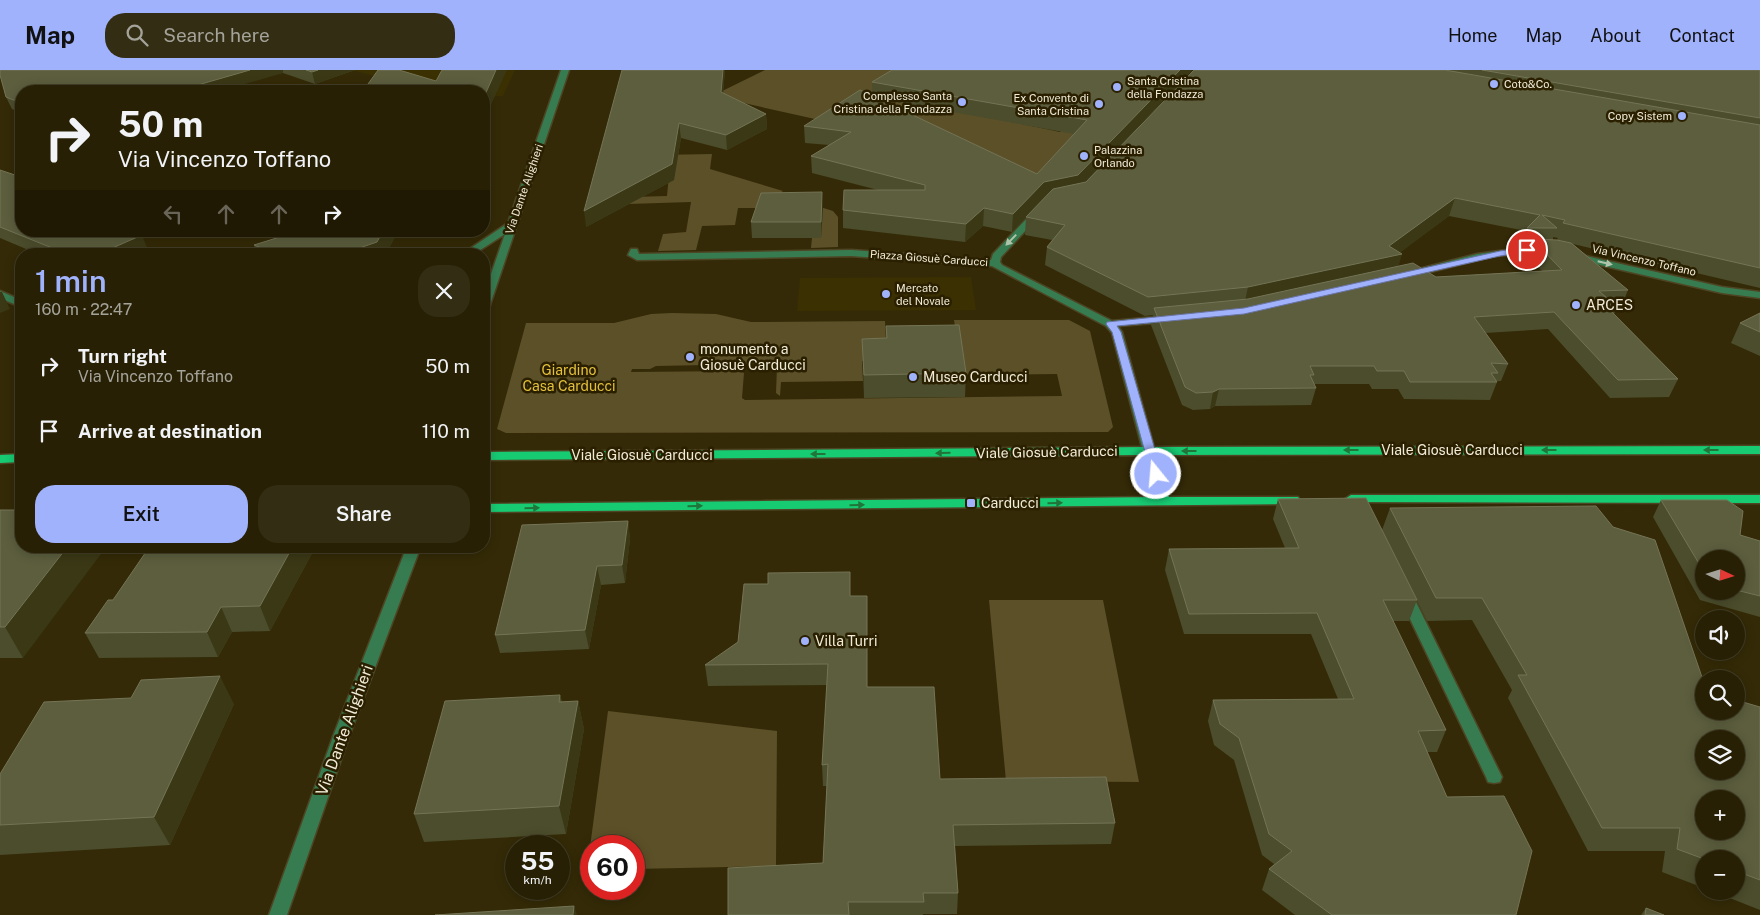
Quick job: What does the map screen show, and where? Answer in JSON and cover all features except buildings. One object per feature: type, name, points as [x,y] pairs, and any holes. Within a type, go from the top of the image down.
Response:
[{"type":"main road","name":"Viale Giosuè Carducci","points":[[490,456],[1149,451],[1760,450]]},
{"type":"main road","points":[[1149,451],[1164,501]]},
{"type":"main road","points":[[0,459],[15,458]]},
{"type":"main road","points":[[1339,500],[1361,505],[1760,499]]},
{"type":"main road","points":[[490,508],[1310,500]]},
{"type":"street","name":"Via Dante Alighieri","points":[[490,290],[566,70]]},
{"type":"street","points":[[995,262],[996,256],[1040,210]]},
{"type":"street","points":[[476,248],[512,225]]},
{"type":"street","name":"Via Vincenzo Toffano","points":[[1399,276],[1500,254],[1532,250],[1565,254],[1722,290],[1760,295]]},
{"type":"street","name":"Piazza Giosuè Carducci","points":[[634,251],[633,255],[637,257],[851,253],[995,262],[999,267],[1110,324]]},
{"type":"street","points":[[0,294],[15,301]]},
{"type":"street","points":[[1110,324],[1175,318]]},
{"type":"street","points":[[1110,324],[1117,332],[1149,451]]},
{"type":"street","name":"Via Dante Alighieri","points":[[278,915],[342,734],[411,553]]},
{"type":"street","points":[[1399,582],[1494,777]]},
{"type":"shaded area","points":[[351,70],[515,70],[503,96],[490,96],[490,85],[439,85],[379,77]]},
{"type":"shaded area","name":"Mercato del Novale","points":[[971,277],[976,310],[797,311],[800,278]]},
{"type":"green space","points":[[765,70],[916,70],[879,94],[1060,132],[1067,125],[1080,132],[1066,187],[1004,161],[712,96]]},
{"type":"green space","points":[[712,154],[710,169],[783,191],[779,194],[833,211],[838,217],[838,247],[811,248],[812,238],[821,238],[781,208],[738,208],[735,225],[702,226],[696,250],[658,251],[663,234],[686,232],[691,202],[596,205],[597,198],[667,196],[669,175],[659,155]]},
{"type":"green space","name":"Giardino Casa Carducci","points":[[651,314],[716,314],[751,322],[885,321],[887,361],[862,361],[863,381],[781,382],[780,396],[776,393],[777,367],[755,364],[656,366],[650,369],[632,369],[631,372],[740,371],[744,373],[742,398],[745,400],[1062,396],[1057,374],[962,375],[954,320],[1069,320],[1090,331],[1113,427],[1108,432],[506,433],[497,429],[526,323],[614,323]]},
{"type":"green space","points":[[989,600],[1103,600],[1139,782],[1006,781]]},
{"type":"green space","points":[[608,711],[777,731],[776,866],[645,869],[645,835],[592,835]]},
{"type":"place","name":"Coto&Co.","points":[[1494,84]]},
{"type":"place","name":"Santa Cristina della Fondazza","points":[[1117,87]]},
{"type":"place","name":"Complesso Santa Cristina della Fondazza","points":[[962,102]]},
{"type":"place","name":"Ex Convento di Santa Cristina","points":[[1099,104]]},
{"type":"place","name":"Copy Sistem","points":[[1682,116]]},
{"type":"place","name":"Palazzina Orlando","points":[[1084,156]]},
{"type":"place","name":"Mercato del Novale","points":[[886,294]]},
{"type":"place","name":"ARCES","points":[[1576,305]]},
{"type":"place","name":"monumento a Giosuè Carducci","points":[[690,357]]},
{"type":"place","name":"Museo Carducci","points":[[913,377]]},
{"type":"place","name":"Carducci","points":[[971,503]]},
{"type":"place","name":"Villa Turri","points":[[805,641]]},
{"type":"route","points":[[1156,474],[1117,332],[1110,324],[1244,311],[1500,254],[1527,250]]}]
